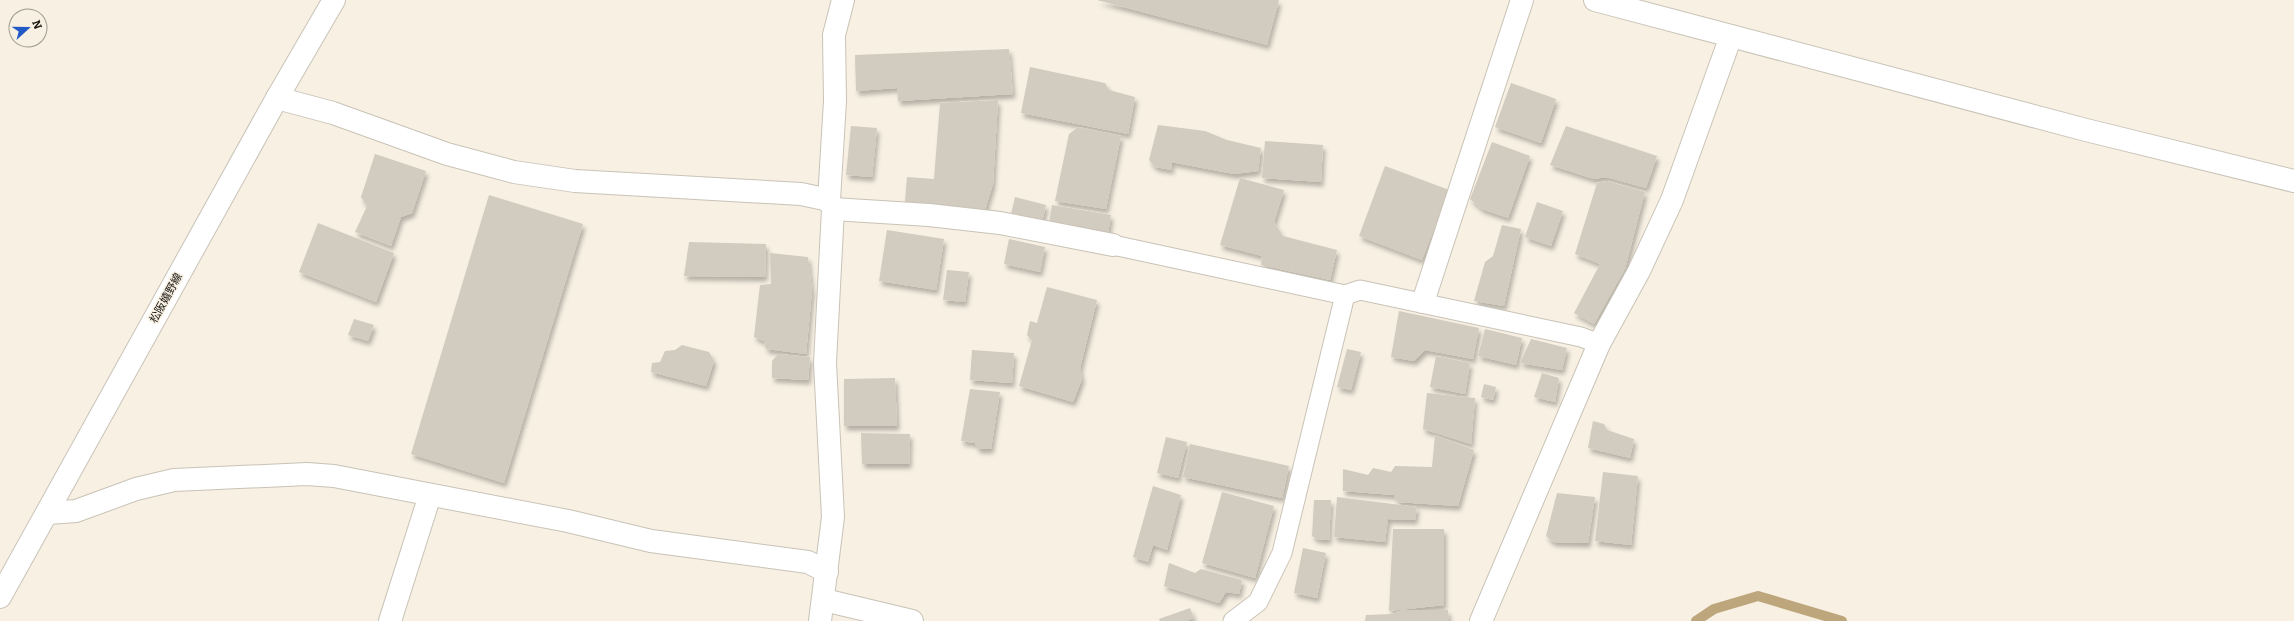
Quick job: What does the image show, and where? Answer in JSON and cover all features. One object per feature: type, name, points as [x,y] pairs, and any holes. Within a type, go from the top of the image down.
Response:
[{"type":"street","name":"松阪嬉野線","points":[[0,597],[277,98],[334,0]]},
{"type":"street","points":[[843,0],[834,35],[835,101],[825,363],[833,517],[822,611],[912,621]]},
{"type":"street","points":[[1423,302],[1522,0]]},
{"type":"street","points":[[1595,0],[2086,130],[2294,182]]},
{"type":"street","points":[[1481,621],[1599,344],[1639,271],[1672,200],[1731,36]]},
{"type":"street","points":[[277,98],[333,113],[447,154],[514,172],[575,181],[801,194],[831,205],[1000,223],[1113,245]]},
{"type":"street","points":[[48,513],[76,511],[136,489],[174,480],[307,474],[334,476],[568,521],[651,541],[808,562],[827,572]]},
{"type":"street","points":[[390,621],[430,495]]},
{"type":"lane","points":[[1113,245],[1346,295],[1360,290],[1423,302],[1581,337],[1599,344]]},
{"type":"lane","points":[[1233,621],[1258,602],[1282,553],[1346,295]]},
{"type":"building","points":[[1097,0],[1279,0],[1267,45]]},
{"type":"building","points":[[1009,49],[1013,94],[898,101],[897,88],[856,91],[855,55]]},
{"type":"building","points":[[1030,67],[1105,83],[1109,90],[1135,97],[1128,134],[1021,113]]},
{"type":"building","points":[[1511,83],[1556,99],[1541,143],[1495,127]]},
{"type":"building","points":[[998,100],[993,184],[985,210],[905,202],[907,177],[934,179],[940,103]]},
{"type":"building","points":[[1158,125],[1205,131],[1227,140],[1261,148],[1258,171],[1234,174],[1171,162],[1172,170],[1155,167],[1149,160]]},
{"type":"building","points":[[851,126],[877,128],[872,177],[846,175]]},
{"type":"building","points":[[1566,126],[1657,156],[1646,188],[1606,177],[1594,179],[1550,165]]},
{"type":"building","points":[[1078,127],[1121,136],[1106,209],[1055,201],[1069,134]]},
{"type":"building","points":[[1265,141],[1323,145],[1321,182],[1262,178]]},
{"type":"building","points":[[1492,142],[1530,156],[1508,218],[1482,209],[1470,199]]},
{"type":"building","points":[[375,154],[426,171],[412,213],[401,217],[391,246],[355,232],[367,206],[361,197]]},
{"type":"building","points":[[1385,166],[1449,190],[1422,260],[1359,236]]},
{"type":"building","points":[[1240,178],[1284,190],[1274,222],[1283,236],[1337,250],[1330,280],[1261,265],[1262,256],[1220,245]]},
{"type":"building","points":[[1607,181],[1645,192],[1625,269],[1594,324],[1574,313],[1600,264],[1575,254],[1597,183]]},
{"type":"building","points":[[489,195],[583,224],[504,483],[411,454]]},
{"type":"building","points":[[1015,197],[1046,205],[1042,222],[1011,214]]},
{"type":"building","points":[[1537,202],[1563,211],[1551,246],[1525,237]]},
{"type":"building","points":[[1052,205],[1111,215],[1108,233],[1049,223]]},
{"type":"building","points":[[318,223],[394,253],[376,302],[299,272]]},
{"type":"building","points":[[1502,225],[1521,229],[1504,306],[1474,301],[1485,262],[1493,256]]},
{"type":"building","points":[[887,230],[944,239],[936,290],[879,281]]},
{"type":"building","points":[[1009,239],[1045,247],[1040,272],[1004,264]]},
{"type":"building","points":[[689,242],[766,244],[765,277],[684,276]]},
{"type":"building","points":[[770,253],[808,257],[812,291],[806,354],[766,349],[764,341],[754,337],[760,285],[771,284]]},
{"type":"building","points":[[947,270],[969,272],[965,302],[943,300]]},
{"type":"building","points":[[1047,287],[1097,300],[1080,368],[1082,379],[1073,402],[1019,386],[1032,340],[1027,335],[1030,321],[1037,323]]},
{"type":"building","points":[[1399,311],[1479,328],[1473,359],[1425,350],[1414,361],[1391,357]]},
{"type":"building","points":[[354,319],[374,325],[368,341],[348,335]]},
{"type":"building","points":[[1485,329],[1522,338],[1516,365],[1478,356]]},
{"type":"building","points":[[1531,339],[1567,348],[1562,370],[1520,363]]},
{"type":"building","points":[[682,345],[709,352],[714,361],[706,386],[651,372],[652,363],[660,362],[665,351],[675,350]]},
{"type":"building","points":[[1347,349],[1361,352],[1351,390],[1337,387]]},
{"type":"building","points":[[972,350],[1014,353],[1012,383],[970,380]]},
{"type":"building","points":[[778,354],[810,357],[808,380],[772,378],[772,361]]},
{"type":"building","points":[[1436,356],[1470,363],[1465,394],[1430,387]]},
{"type":"building","points":[[1542,373],[1559,378],[1555,402],[1534,397]]},
{"type":"building","points":[[895,378],[897,426],[844,426],[844,379]]},
{"type":"building","points":[[1484,384],[1496,387],[1493,400],[1481,397]]},
{"type":"building","points":[[970,389],[1000,392],[991,449],[978,449],[975,443],[961,441]]},
{"type":"building","points":[[1427,393],[1475,398],[1471,444],[1423,429]]},
{"type":"building","points":[[1593,421],[1604,424],[1607,430],[1634,439],[1630,458],[1588,448]]},
{"type":"building","points":[[861,433],[910,434],[909,464],[862,464]]},
{"type":"building","points":[[1435,435],[1474,450],[1458,506],[1397,502],[1394,495],[1343,491],[1343,469],[1368,475],[1373,468],[1391,472],[1395,466],[1432,467]]},
{"type":"building","points":[[1166,437],[1187,442],[1178,478],[1157,473]]},
{"type":"building","points":[[1190,444],[1289,466],[1282,498],[1183,477]]},
{"type":"building","points":[[1603,472],[1638,476],[1631,545],[1595,541]]},
{"type":"building","points":[[1153,486],[1181,495],[1167,550],[1153,545],[1148,562],[1133,557]]},
{"type":"building","points":[[1222,492],[1274,506],[1255,578],[1202,563]]},
{"type":"building","points":[[1557,493],[1595,497],[1588,543],[1553,542],[1546,536]]},
{"type":"building","points":[[1337,497],[1417,507],[1415,520],[1388,519],[1385,542],[1334,537]]},
{"type":"building","points":[[1314,500],[1331,500],[1329,540],[1317,539],[1312,536]]},
{"type":"building","points":[[1393,529],[1444,529],[1444,605],[1389,611]]},
{"type":"building","points":[[1303,548],[1326,553],[1317,598],[1294,593]]},
{"type":"building","points":[[1169,563],[1195,573],[1201,569],[1242,580],[1239,594],[1226,592],[1219,603],[1164,586]]},
{"type":"building","points":[[1190,608],[1194,618],[1186,621],[1160,621],[1159,619]]},
{"type":"building","points":[[1401,610],[1448,610],[1449,621],[1365,621],[1366,615],[1393,614]]},
{"type":"waterway","points":[[1696,621],[1714,609],[1758,596],[1842,621]]}]
